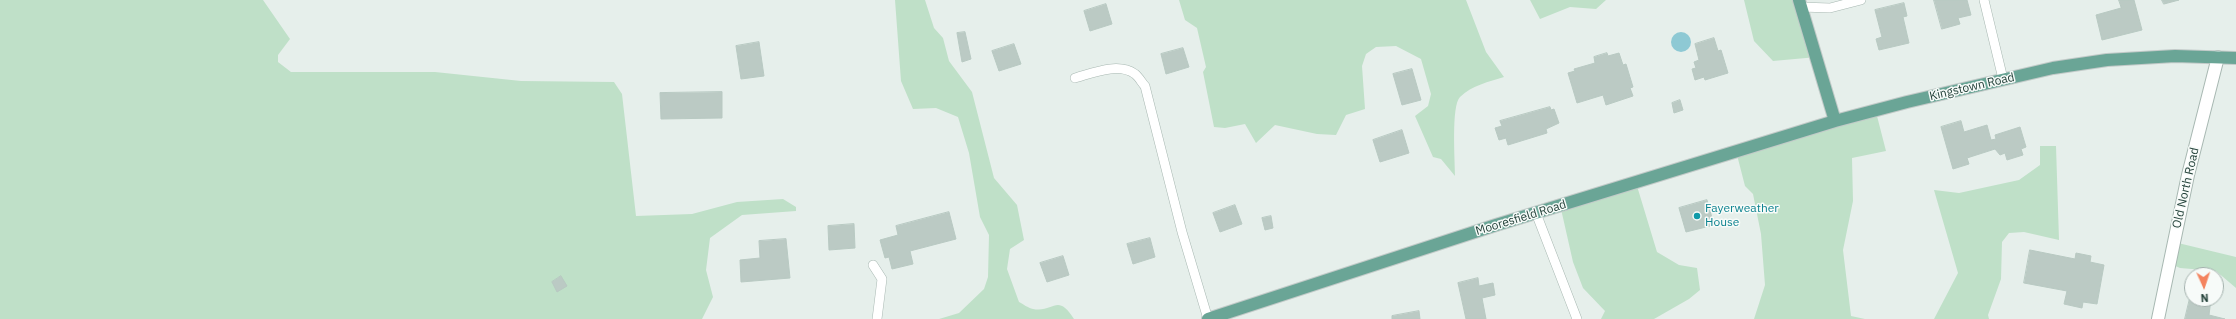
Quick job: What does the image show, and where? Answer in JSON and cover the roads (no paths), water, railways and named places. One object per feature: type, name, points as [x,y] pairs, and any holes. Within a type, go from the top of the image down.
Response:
[{"type":"main road","points":[[1800,3],[1835,121]]},
{"type":"main road","name":"Kingstown Road","points":[[1835,121],[2053,68],[2107,60],[2175,56],[2236,58]]},
{"type":"main road","name":"Mooresfield Road","points":[[1208,319],[1536,214],[1835,121]]},
{"type":"street","name":"Old North Road","points":[[2158,319],[2188,175],[2218,57]]},
{"type":"lane","points":[[1800,3],[1830,8],[1862,0]]},
{"type":"lane","points":[[1984,0],[2003,79]]},
{"type":"lane","points":[[1075,78],[1109,69],[1126,70],[1136,74],[1145,86],[1182,232],[1208,319]]},
{"type":"lane","points":[[1536,214],[1576,319]]},
{"type":"lane","points":[[873,266],[882,279],[877,319]]},
{"type":"water","points":[[1681,32],[1688,35],[1691,42],[1688,49],[1681,52],[1674,49],[1671,42],[1674,35]]},
{"type":"place","name":"Fayerweather House","points":[[1697,216]]}]
